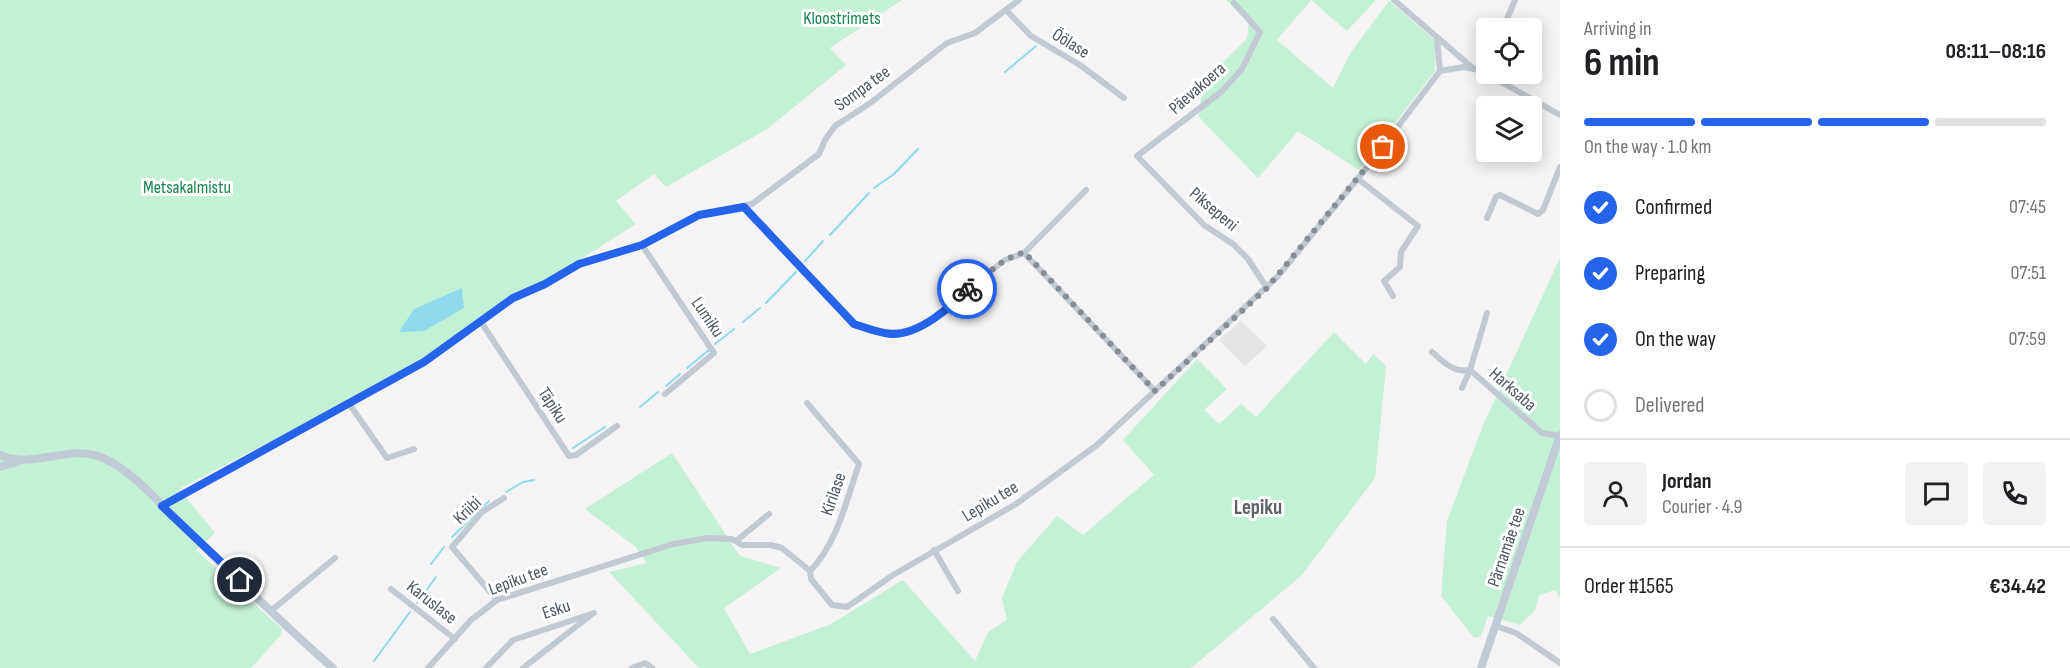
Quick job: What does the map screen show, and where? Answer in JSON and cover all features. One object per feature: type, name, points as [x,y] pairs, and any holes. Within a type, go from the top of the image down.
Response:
[{"type":"main road","name":"Pärnamäe tee","points":[[1481,668],[1560,436]]},
{"type":"main road","points":[[0,467],[19,462],[78,454],[102,457],[129,476],[162,506],[333,668]]},
{"type":"main road","points":[[0,455],[19,462]]},
{"type":"street","name":"Sompa tee","points":[[162,506],[350,405],[424,362],[513,298],[545,284],[579,264],[642,245],[699,215],[744,207],[764,197],[819,154],[835,126],[869,104],[947,43],[975,33],[1019,0]]},
{"type":"street","points":[[1394,0],[1474,69]]},
{"type":"street","points":[[1507,18],[1515,0]]},
{"type":"street","name":"Päevakoera","points":[[1137,156],[1221,92],[1242,69],[1260,32],[1234,3]]},
{"type":"street","name":"Öölase","points":[[1006,10],[1031,36],[1080,65],[1124,98]]},
{"type":"street","points":[[1437,39],[1440,71],[1464,67],[1474,69]]},
{"type":"street","name":"Lepiku tee","points":[[428,668],[480,611],[497,600],[673,544],[708,538],[736,541],[742,545],[771,545],[782,548],[810,571],[812,579],[832,605],[847,607],[934,550],[1000,514],[1097,445],[1267,288],[1358,179],[1440,71]]},
{"type":"street","points":[[1508,84],[1560,115]]},
{"type":"street","name":"Piksepeni","points":[[1137,156],[1204,225],[1233,244],[1248,259],[1267,288]]},
{"type":"street","points":[[1487,218],[1496,197],[1500,195],[1538,214],[1543,210],[1560,167]]},
{"type":"street","points":[[1358,179],[1418,226],[1401,252],[1400,267],[1384,281],[1393,296]]},
{"type":"street","points":[[744,207],[854,324],[879,333],[894,334],[917,328],[961,298],[965,291],[1005,260],[1024,252],[1086,190]]},
{"type":"street","name":"Lumiku","points":[[642,245],[714,353],[665,394]]},
{"type":"street","points":[[1024,252],[1155,391]]},
{"type":"street","name":"Harksaba","points":[[1487,313],[1470,370],[1542,433],[1560,436]]},
{"type":"street","name":"Täpiku","points":[[481,322],[569,456],[576,455],[617,426]]},
{"type":"street","points":[[1432,352],[1452,369],[1461,372],[1470,370]]},
{"type":"street","points":[[1462,388],[1470,370]]},
{"type":"street","name":"Kirilase","points":[[807,403],[859,464],[836,532],[824,556],[810,571]]},
{"type":"street","points":[[350,405],[387,458],[414,449]]},
{"type":"street","name":"Kriibi","points":[[497,600],[452,547],[482,512],[504,498]]},
{"type":"street","points":[[736,541],[769,514]]},
{"type":"street","points":[[934,550],[958,591]]},
{"type":"street","points":[[272,610],[335,558]]},
{"type":"street","name":"Karuslase","points":[[391,589],[455,639]]},
{"type":"street","name":"Esku","points":[[486,668],[513,640],[594,613],[523,668]]},
{"type":"street","points":[[1273,619],[1314,668]]},
{"type":"street","points":[[1496,626],[1516,633],[1560,663]]},
{"type":"street","points":[[632,668],[645,663],[652,668]]},
{"type":"shaded area","points":[[1241,321],[1267,346],[1245,366],[1219,340]]},
{"type":"green space","points":[[0,0],[902,0],[830,48],[846,65],[767,129],[666,187],[654,174],[616,201],[636,224],[551,278],[513,293],[436,350],[392,378],[179,489],[215,533],[196,550],[282,629],[281,635],[251,668],[0,668]]},
{"type":"green space","points":[[1226,0],[1311,0],[1277,40],[1333,88],[1351,52],[1389,1],[1436,41],[1435,71],[1359,170],[1298,131],[1258,178],[1198,116],[1204,80],[1247,39],[1249,23]]},
{"type":"green space","points":[[1311,0],[1376,0],[1347,31]]},
{"type":"green space","points":[[1560,258],[1560,598],[1555,590],[1539,595],[1535,610],[1520,625],[1488,616],[1481,636],[1474,638],[1441,596],[1447,521],[1483,425]]},
{"type":"green space","points":[[1334,332],[1366,364],[1373,354],[1386,366],[1375,478],[1302,575],[1191,668],[699,668],[609,572],[647,563],[636,547],[585,509],[672,453],[740,556],[781,568],[724,608],[750,654],[829,625],[903,580],[975,661],[988,632],[1007,620],[1002,598],[1017,562],[1057,516],[1083,535],[1154,475],[1123,440],[1197,359],[1227,389],[1204,410],[1219,424],[1241,404],[1256,417]]},
{"type":"water","points":[[462,288],[464,308],[424,331],[399,332],[414,309]]},
{"type":"waterway","points":[[1005,72],[1036,46]]},
{"type":"waterway","points":[[874,188],[894,174],[918,149]]},
{"type":"waterway","points":[[830,235],[869,193]]},
{"type":"waterway","points":[[805,261],[823,241]]},
{"type":"waterway","points":[[766,303],[796,272]]},
{"type":"waterway","points":[[743,322],[760,308]]},
{"type":"waterway","points":[[715,344],[734,329]]},
{"type":"waterway","points":[[687,368],[709,350]]},
{"type":"waterway","points":[[666,386],[680,374]]},
{"type":"waterway","points":[[640,407],[658,392]]},
{"type":"waterway","points":[[573,448],[605,427]]},
{"type":"waterway","points":[[506,492],[523,482],[534,480]]},
{"type":"waterway","points":[[452,537],[489,501]]},
{"type":"waterway","points":[[431,564],[444,547]]},
{"type":"waterway","points":[[417,603],[436,577]]},
{"type":"waterway","points":[[374,661],[410,612]]},
{"type":"way so far","points":[[967,289],[1005,260],[1024,252],[1155,391],[1267,288],[1383,147]]},
{"type":"district","name":"Lepiku","points":[[1258,507]]},
{"type":"route","points":[[240,580],[162,506],[350,405],[424,362],[513,298],[545,284],[589,259],[642,245],[686,220],[699,215],[744,207],[854,324],[879,333],[894,334],[917,328],[961,298],[967,289]]},
{"type":"park label","name":"Kloostrimets","points":[[842,18]]},
{"type":"park label","name":"Metsakalmistu","points":[[187,187]]}]
